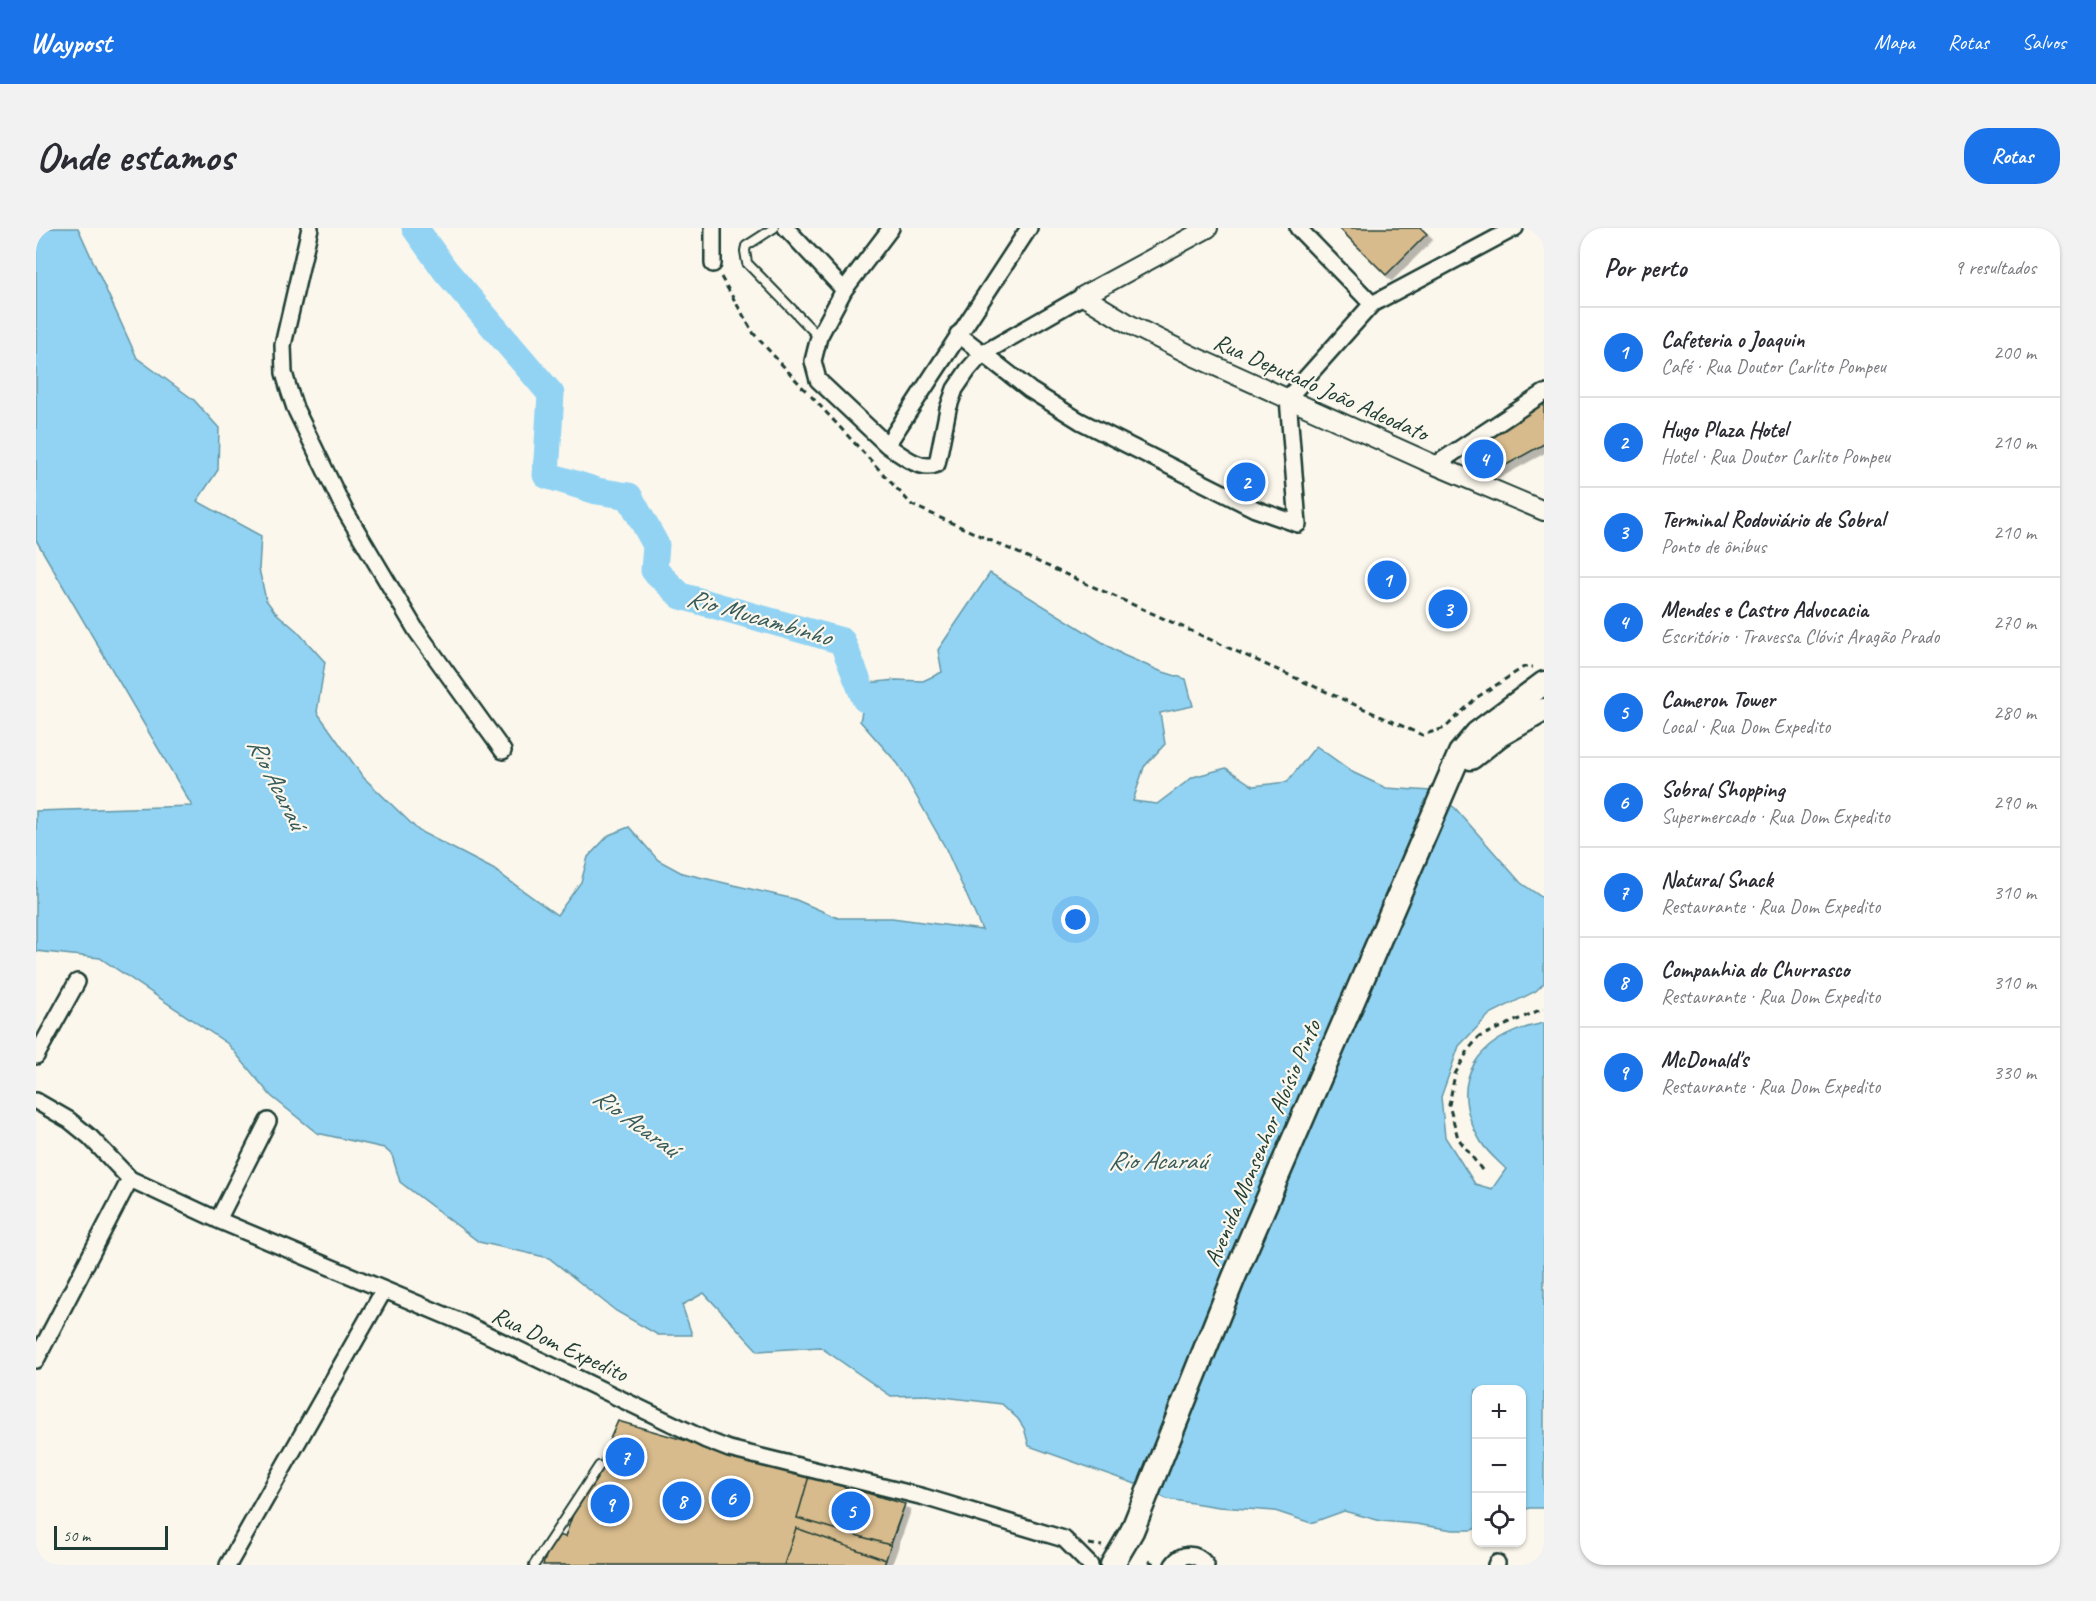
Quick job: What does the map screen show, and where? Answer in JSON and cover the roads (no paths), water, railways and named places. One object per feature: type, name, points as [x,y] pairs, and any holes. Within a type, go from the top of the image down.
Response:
[{"type":"main road","name":"Avenida Monsenhor Aloísio Pinto","points":[[1123,1565],[1132,1531],[1234,1277],[1460,753],[1477,733],[1539,675]]},
{"type":"main road","name":"Avenida Monsenhor Aloísio Pinto","points":[[1449,779],[1486,745],[1544,710]]},
{"type":"main road","name":"Avenida Monsenhor Aloísio Pinto","points":[[1112,1565],[1132,1531]]},
{"type":"street","points":[[310,228],[283,345],[284,373],[292,399],[344,509],[416,630],[503,751]]},
{"type":"street","points":[[713,228],[713,264]]},
{"type":"street","points":[[786,228],[844,290]]},
{"type":"street","points":[[891,228],[844,290],[819,337],[813,361],[818,380],[887,445],[902,456],[925,467],[937,464],[948,409],[955,389],[982,354],[1208,228]]},
{"type":"street","points":[[887,445],[1029,228]]},
{"type":"street","points":[[1298,228],[1371,304]]},
{"type":"street","points":[[958,334],[1030,390],[1080,421],[1254,509],[1298,524],[1288,398],[1371,304],[1515,228]]},
{"type":"street","name":"Rua Deputado João Adeodato","points":[[1083,296],[1129,324],[1435,465],[1544,511]]},
{"type":"street","points":[[1435,465],[1544,393]]},
{"type":"street","points":[[36,1056],[77,982]]},
{"type":"street","name":"Rua Dom Expedito","points":[[36,1101],[69,1120],[90,1137],[130,1179],[218,1220],[461,1322],[729,1449],[924,1497],[1064,1539],[1090,1565]]},
{"type":"street","points":[[218,1220],[268,1121]]},
{"type":"street","points":[[36,1360],[130,1179]]},
{"type":"street","points":[[228,1565],[384,1290]]},
{"type":"street","points":[[1173,1565],[1178,1559],[1188,1555],[1200,1558],[1206,1565]]},
{"type":"lane","points":[[774,228],[746,246],[747,263],[819,337]]},
{"type":"lane","points":[[534,1565],[599,1466]]},
{"type":"water","name":"Rio Acaraú","points":[[36,228],[78,228],[137,358],[194,400],[219,428],[218,470],[197,501],[261,536],[259,569],[266,600],[325,662],[317,712],[363,777],[419,831],[493,869],[557,915],[581,882],[588,857],[609,835],[629,827],[658,860],[682,873],[794,899],[838,918],[892,918],[982,930],[945,847],[898,764],[860,721],[868,683],[895,680],[923,681],[942,672],[938,650],[990,573],[1123,655],[1186,679],[1193,706],[1160,713],[1165,744],[1144,767],[1133,801],[1157,804],[1193,777],[1226,768],[1253,786],[1287,782],[1316,746],[1354,773],[1386,788],[1431,791],[1455,808],[1521,883],[1544,899],[1544,983],[1536,991],[1490,1014],[1459,1046],[1441,1097],[1445,1137],[1475,1184],[1492,1189],[1506,1169],[1483,1146],[1470,1119],[1466,1099],[1468,1080],[1474,1064],[1486,1050],[1502,1038],[1521,1029],[1544,1023],[1544,1508],[1526,1509],[1526,1385],[1472,1385],[1472,1530],[1453,1530],[1381,1521],[1344,1511],[1311,1523],[1275,1511],[1219,1507],[1167,1499],[1133,1483],[1029,1446],[1024,1428],[1002,1404],[927,1395],[891,1396],[820,1347],[758,1351],[704,1293],[682,1305],[692,1335],[658,1335],[616,1311],[549,1258],[479,1242],[400,1182],[392,1155],[384,1148],[317,1133],[271,1096],[228,1044],[100,958],[36,951],[36,811],[192,806],[36,540]]},
{"type":"waterway","name":"Rio Mucambinho","points":[[415,228],[445,270],[551,394],[546,475],[597,491],[629,496],[656,545],[654,570],[681,596],[842,641],[865,699]]},
{"type":"place","name":"Mendes e Castro Advocacia","points":[[1484,459]]},
{"type":"place","name":"Hugo Plaza Hotel","points":[[1246,482]]},
{"type":"place","name":"Cafeteria o Joaquin","points":[[1387,580]]},
{"type":"place","name":"Terminal Rodoviário de Sobral","points":[[1448,609]]},
{"type":"place","name":"Natural Snack","points":[[625,1457]]},
{"type":"place","name":"Sobral Shopping","points":[[731,1498]]},
{"type":"place","name":"Companhia do Churrasco","points":[[682,1501]]},
{"type":"place","name":"McDonald's","points":[[610,1504]]},
{"type":"place","name":"Cameron Tower","points":[[851,1511]]}]
